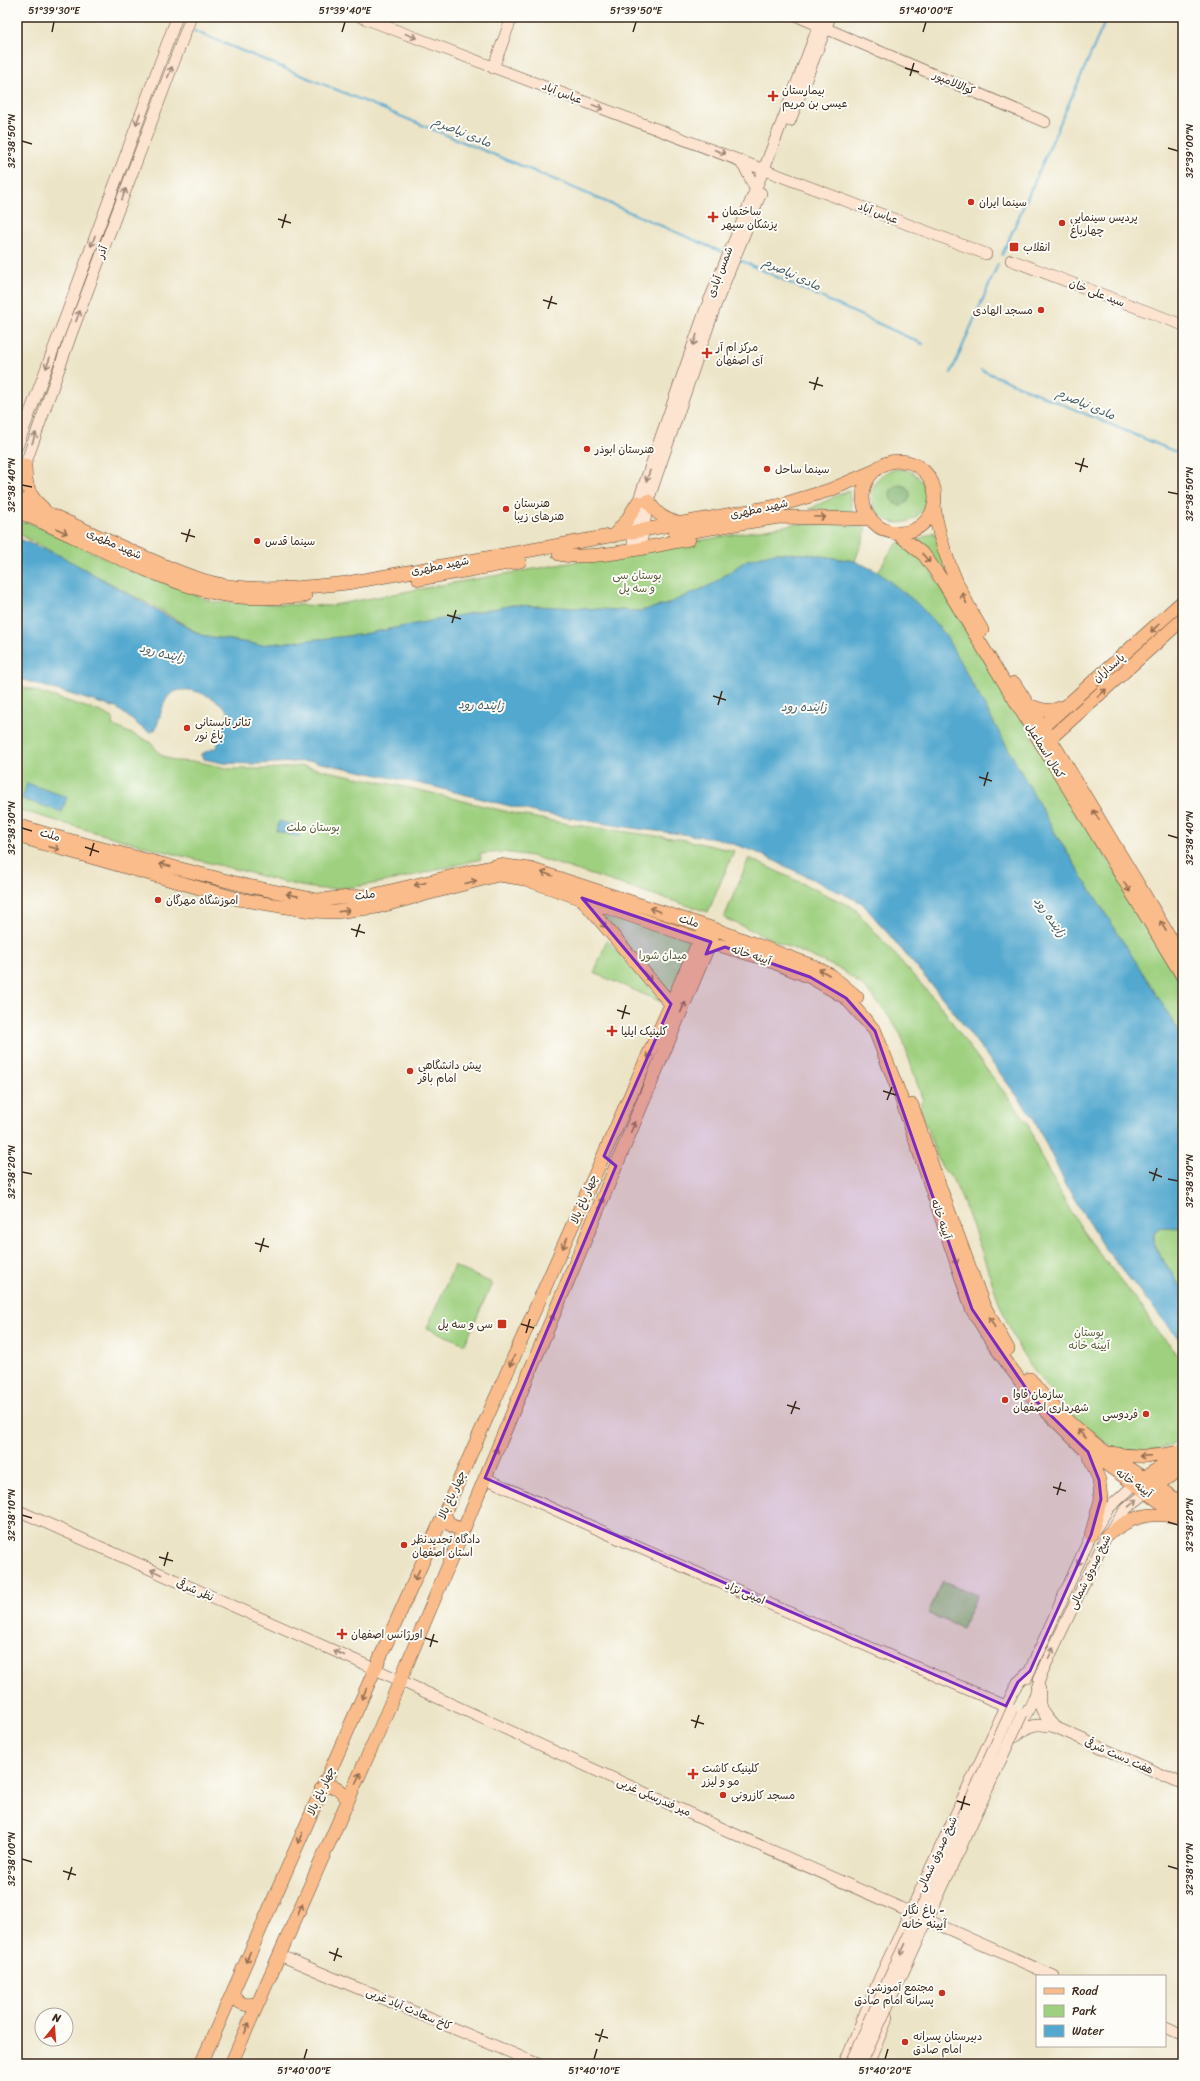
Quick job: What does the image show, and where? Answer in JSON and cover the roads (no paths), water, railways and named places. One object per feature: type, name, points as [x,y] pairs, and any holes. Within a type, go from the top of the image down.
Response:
[{"type":"main road","name":"آذر","points":[[17,447],[176,17]]},
{"type":"main road","name":"آذر","points":[[17,488],[74,328],[191,17]]},
{"type":"main road","name":"عباس آباد","points":[[361,17],[986,254]]},
{"type":"main road","points":[[494,68],[512,17]]},
{"type":"main road","name":"کوالالامپور","points":[[799,17],[824,21],[1045,122]]},
{"type":"main road","name":"شمس آبادی","points":[[638,535],[643,502],[692,365],[824,21]]},
{"type":"main road","points":[[171,32],[184,37]]},
{"type":"main road","points":[[738,159],[746,170],[755,189]]},
{"type":"main road","name":"شمس آبادی","points":[[692,365],[722,268],[755,189],[767,170]]},
{"type":"main road","name":"سید علی خان","points":[[1011,260],[1183,325]]},
{"type":"main road","points":[[891,462],[914,464],[925,472],[933,486],[934,506],[928,517],[920,526],[909,531],[897,533],[882,529],[870,519],[864,505],[863,492],[865,482],[872,472],[891,462]]},
{"type":"main road","points":[[25,465],[25,480],[29,492],[36,502],[50,514]]},
{"type":"main road","name":"شهید مطهری","points":[[20,513],[177,581],[215,593],[246,597],[278,598],[320,595],[559,554],[682,524],[777,506],[830,490],[872,472]]},
{"type":"main road","name":"شهید مطهری","points":[[17,499],[106,541],[177,571],[218,584],[265,589],[315,587],[348,583],[612,536],[638,535],[779,517],[870,519]]},
{"type":"main road","points":[[612,536],[643,502],[666,520],[682,524]]},
{"type":"main road","name":"کمال اسماعیل","points":[[934,506],[937,526],[950,565],[966,602],[1026,704],[1038,731]]},
{"type":"main road","points":[[559,554],[571,557],[592,555],[782,524],[802,517]]},
{"type":"main road","name":"کمال اسماعیل","points":[[897,533],[924,555],[936,571],[1055,757],[1122,868],[1183,978]]},
{"type":"main road","name":"پاسداران","points":[[1038,731],[1183,601]]},
{"type":"main road","name":"پاسداران","points":[[1046,743],[1183,619]]},
{"type":"main road","points":[[1026,704],[1044,711],[1053,711],[1071,702],[1076,708],[1080,710],[1085,709]]},
{"type":"main road","points":[[1055,757],[1072,721]]},
{"type":"main road","name":"ملت","points":[[17,825],[53,836],[244,885],[317,900],[374,895],[499,865],[530,869],[710,928]]},
{"type":"main road","name":"ملت","points":[[17,836],[238,899],[311,911],[335,912],[377,907],[498,875],[525,878],[705,941]]},
{"type":"main road","name":"کمال اسماعیل","points":[[1122,868],[1183,959]]},
{"type":"main road","points":[[582,898],[671,1004]]},
{"type":"main road","name":"چهار باغ بالا","points":[[202,2064],[321,1789],[596,1171],[671,1004],[705,941],[710,928]]},
{"type":"main road","name":"آیینه خانه","points":[[710,928],[813,966],[832,976],[850,991],[883,1026],[983,1304],[1001,1340],[1038,1390],[1088,1440],[1151,1489],[1183,1518]]},
{"type":"main road","name":"چهار باغ بالا","points":[[231,2064],[400,1680],[705,955],[705,941]]},
{"type":"main road","name":"آیینه خانه","points":[[705,941],[763,958],[810,977],[846,998],[875,1031],[900,1095],[972,1309],[994,1344],[1032,1397],[1088,1452],[1140,1481]]},
{"type":"main road","points":[[705,955],[726,947]]},
{"type":"main road","points":[[604,1156],[611,1164],[618,1163]]},
{"type":"main road","points":[[596,1171],[605,1171],[610,1178]]},
{"type":"main road","points":[[484,1425],[489,1421],[497,1422],[503,1426],[504,1432]]},
{"type":"main road","points":[[1103,1451],[1131,1457],[1163,1456],[1183,1452]]},
{"type":"main road","points":[[1088,1452],[1099,1480],[1101,1499],[1091,1536]]},
{"type":"main road","points":[[1140,1481],[1183,1452]]},
{"type":"main road","points":[[1151,1489],[1183,1467]]},
{"type":"main road","name":"امینی نژاد","points":[[485,1478],[626,1542],[1013,1710]]},
{"type":"main road","name":"شیخ صدوق شمالی","points":[[861,2064],[1013,1710],[1091,1536],[1109,1508],[1140,1481]]},
{"type":"main road","name":"آیینه خانه","points":[[1151,1489],[1183,1504]]},
{"type":"main road","name":"شیخ صدوق شمالی","points":[[868,2064],[1041,1676],[1107,1535],[1127,1508],[1151,1489]]},
{"type":"main road","name":"نظر شرقی","points":[[17,1510],[400,1680]]},
{"type":"main road","points":[[444,1514],[448,1524],[456,1528],[464,1528]]},
{"type":"main road","points":[[1107,1535],[1123,1523],[1143,1516],[1162,1514],[1183,1518]]},
{"type":"main road","points":[[1041,1676],[1039,1700],[1040,1709],[1055,1727]]},
{"type":"main road","name":"شیخ صدوق شمالی","points":[[844,2064],[902,1928],[918,1895],[1013,1710],[1041,1676]]},
{"type":"main road","name":"میر فندرسکی غربی","points":[[400,1680],[648,1794],[1052,1975]]},
{"type":"main road","name":"شیخ صدوق شمالی","points":[[850,2064],[1013,1710]]},
{"type":"main road","points":[[1015,1737],[1026,1728],[1033,1725],[1039,1724],[1055,1727]]},
{"type":"main road","name":"هفت دست شرقی","points":[[1055,1727],[1183,1784]]},
{"type":"main road","points":[[321,1789],[330,1786],[339,1788],[348,1800]]},
{"type":"main road","points":[[918,1895],[920,1902],[926,1906],[933,1907],[939,1904]]},
{"type":"main road","points":[[902,1928],[906,1924],[917,1923],[921,1926],[924,1936]]},
{"type":"main road","name":"کاخ سعادت آباد غربی","points":[[279,1955],[538,2064]]},
{"type":"main road","points":[[232,1993],[237,2000],[243,2004],[251,2005],[258,2002]]},
{"type":"main road","points":[[1166,2026],[1183,2034]]},
{"type":"water","name":"زاینده رود","points":[[17,538],[61,556],[201,635],[260,645],[359,635],[513,605],[640,611],[665,605],[711,585],[747,560],[775,553],[807,554],[855,561],[878,572],[918,604],[944,633],[1055,833],[1183,1037],[1183,1228],[1162,1227],[1154,1232],[1154,1246],[1183,1291],[1183,1344],[1102,1245],[1066,1185],[1033,1117],[946,1002],[862,903],[756,852],[716,838],[639,829],[538,813],[431,786],[312,761],[258,764],[223,763],[204,759],[201,754],[217,747],[228,712],[217,701],[200,692],[182,690],[174,692],[168,697],[162,709],[155,730],[150,732],[142,728],[116,708],[17,678]]},
{"type":"water","points":[[27,783],[67,797],[62,812],[22,799]]},
{"type":"water","points":[[279,821],[302,827],[299,837],[276,831]]},
{"type":"waterway","name":"مادی نیاصرم","points":[[161,17],[169,21]]},
{"type":"waterway","points":[[1002,255],[1107,17]]},
{"type":"waterway","name":"مادی نیاصرم","points":[[194,31],[553,179],[722,252]]},
{"type":"waterway","name":"مادی نیاصرم","points":[[740,260],[923,344]]},
{"type":"waterway","points":[[951,373],[998,264]]},
{"type":"waterway","name":"مادی نیاصرم","points":[[981,370],[1183,455]]},
{"type":"place","name":"بیمارستان عیسی بن مریم","points":[[773,96]]},
{"type":"place","name":"سینما ایران","points":[[971,202]]},
{"type":"place","name":"ساختمان پزشکان سپهر","points":[[713,217]]},
{"type":"place","name":"پردیس سینمایی چهارباغ","points":[[1062,223]]},
{"type":"place","name":"انقلاب","points":[[1014,247]]},
{"type":"place","name":"مسجد الهادی","points":[[1041,310]]},
{"type":"place","name":"مرکز ام آر آی اصفهان","points":[[707,353]]},
{"type":"place","name":"هنرستان ابوذر","points":[[587,449]]},
{"type":"place","name":"سینما ساحل","points":[[767,469]]},
{"type":"place","name":"هنرستان هنرهای زیبا","points":[[506,509]]},
{"type":"place","name":"سینما قدس","points":[[257,541]]},
{"type":"place","name":"تئاتر تابستانی باغ نور","points":[[187,728]]},
{"type":"place","name":"اموزشگاه مهرگان","points":[[158,900]]},
{"type":"place","name":"کلینیک ایلیا","points":[[612,1031]]},
{"type":"place","name":"پیش دانشگاهی امام باقر","points":[[410,1071]]},
{"type":"place","name":"سی و سه پل","points":[[502,1324]]},
{"type":"place","name":"سازمان فاوا شهرداری اصفهان","points":[[1005,1400]]},
{"type":"place","name":"فردوسی","points":[[1146,1414]]},
{"type":"place","name":"دادگاه تجدیدنظر استان اصفهان","points":[[404,1545]]},
{"type":"place","name":"اورژانس اصفهان","points":[[342,1634]]},
{"type":"place","name":"کلینیک کاشت مو و لیزر","points":[[693,1774]]},
{"type":"place","name":"مسجد کازرونی","points":[[723,1795]]},
{"type":"place","name":"مجتمع آموزشی پسرانه امام صادق","points":[[942,1993]]},
{"type":"place","name":"دبیرستان پسرانه امام صادق","points":[[905,2042]]},
{"type":"district","name":"باغ نگار - آیینه خانه","points":[[924,1917]]},
{"type":"park label","name":"بوستان سی و سه پل","points":[[637,581]]},
{"type":"park label","name":"بوستان ملت","points":[[313,827]]},
{"type":"park label","name":"میدان شورا","points":[[663,955]]},
{"type":"park label","name":"بوستان آیینه خانه","points":[[1089,1338]]}]
